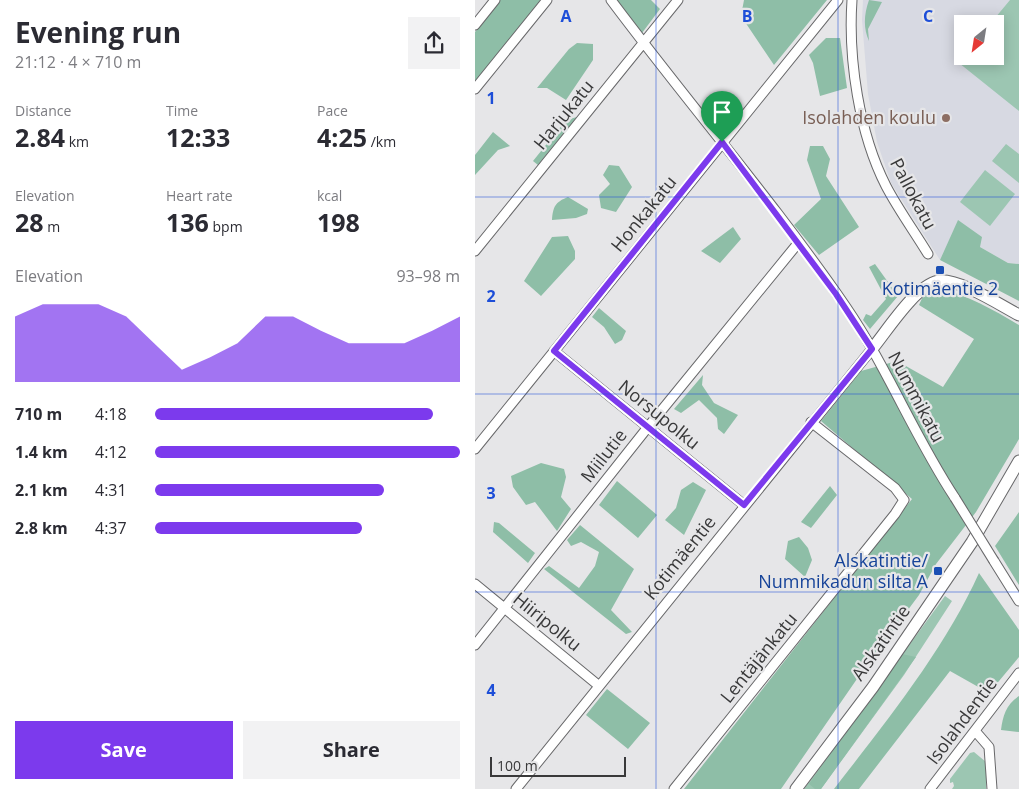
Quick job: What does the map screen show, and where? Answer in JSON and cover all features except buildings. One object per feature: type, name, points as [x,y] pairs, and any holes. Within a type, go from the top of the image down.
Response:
[{"type":"main road","points":[[872,349],[914,297],[927,285],[939,281],[970,290],[1019,315]]},
{"type":"main road","name":"Alskatintie","points":[[796,789],[873,687],[972,542],[1019,460]]},
{"type":"street","points":[[475,25],[495,0]]},
{"type":"street","points":[[475,89],[547,0]]},
{"type":"street","name":"Nummikatu","points":[[611,0],[799,242],[846,307],[872,349],[929,458],[1019,602]]},
{"type":"street","name":"Harjukatu","points":[[475,251],[678,0]]},
{"type":"street","name":"Honkakatu","points":[[475,449],[838,0]]},
{"type":"street","name":"Pallokatu","points":[[852,0],[850,23],[854,66],[858,96],[871,144],[886,185],[928,254]]},
{"type":"street","name":"Miilutie","points":[[475,645],[648,427],[799,242]]},
{"type":"street","name":"Kotimäentie","points":[[516,789],[598,685],[872,349]]},
{"type":"street","name":"Norsupolku","points":[[554,351],[744,505]]},
{"type":"street","name":"Lentäjänkatu","points":[[674,789],[895,514],[904,500],[895,488],[811,422]]},
{"type":"street","name":"Hiiripolku","points":[[475,584],[598,685]]},
{"type":"street","name":"Isolahdentie","points":[[930,789],[1019,674]]},
{"type":"street","points":[[975,732],[989,747],[992,789]]},
{"type":"shaded area","name":"Isolahden koulu","points":[[863,0],[1019,0],[1019,264],[1008,263],[980,247],[958,221],[940,260],[891,183],[877,142],[868,94],[862,20]]},
{"type":"green space","points":[[500,0],[541,0],[475,82],[475,32]]},
{"type":"green space","points":[[617,0],[651,0],[660,9],[642,33]]},
{"type":"green space","points":[[744,0],[827,0],[774,65],[741,16]]},
{"type":"green space","points":[[869,0],[882,2],[868,29],[869,41],[865,21]]},
{"type":"green space","points":[[1010,0],[1019,0],[1019,111],[962,65],[1004,65],[1004,15],[998,15]]},
{"type":"green space","points":[[826,38],[840,38],[847,88],[820,96],[813,63],[809,55]]},
{"type":"green space","points":[[577,43],[593,44],[593,60],[566,100],[547,88],[537,88],[569,49]]},
{"type":"green space","points":[[577,117],[538,165],[533,161],[566,120]]},
{"type":"green space","points":[[493,132],[510,146],[498,150],[475,175],[475,155]]},
{"type":"green space","points":[[1006,144],[1019,154],[1019,183],[992,161]]},
{"type":"green space","points":[[810,146],[823,146],[830,159],[826,176],[859,227],[819,255],[794,225],[821,199],[807,160]]},
{"type":"green space","points":[[609,165],[619,166],[632,187],[616,212],[601,208],[599,195],[610,184],[603,175]]},
{"type":"green space","points":[[985,170],[1015,194],[990,226],[960,202]]},
{"type":"green space","points":[[568,197],[588,209],[587,214],[576,218],[552,220],[555,205]]},
{"type":"green space","points":[[958,220],[982,237],[980,247],[1008,263],[1019,264],[1019,301],[940,260]]},
{"type":"green space","points":[[733,227],[741,239],[720,263],[701,251]]},
{"type":"green space","points":[[568,236],[575,251],[575,259],[541,296],[524,281],[552,237]]},
{"type":"green space","points":[[875,264],[898,296],[870,329],[863,320],[866,314],[871,316],[886,299],[869,267]]},
{"type":"green space","points":[[940,288],[981,304],[1019,325],[1019,439],[976,512],[936,564],[919,595],[859,676],[781,789],[684,789],[912,499],[821,421],[861,371],[897,361],[943,387],[974,339],[919,305],[924,294]]},
{"type":"green space","points":[[599,308],[626,331],[622,340],[615,344],[604,327],[592,317]]},
{"type":"green space","points":[[703,375],[702,385],[714,403],[738,415],[724,434],[718,429],[717,418],[699,400],[681,413],[674,409]]},
{"type":"green space","points":[[541,463],[564,469],[566,477],[561,497],[571,509],[557,531],[535,502],[526,505],[513,487],[511,476]]},
{"type":"green space","points":[[617,481],[657,515],[638,538],[599,505]]},
{"type":"green space","points":[[693,482],[706,490],[684,535],[665,520],[676,508],[681,490]]},
{"type":"green space","points":[[830,486],[837,495],[811,528],[801,522]]},
{"type":"green space","points":[[1019,512],[1019,585],[995,546]]},
{"type":"green space","points":[[494,522],[499,523],[535,553],[528,563],[493,532]]},
{"type":"green space","points":[[580,525],[634,569],[611,610],[632,632],[626,634],[544,569],[549,566],[579,588],[595,566],[599,552],[581,542],[571,546],[567,540]]},
{"type":"green space","points":[[799,537],[808,548],[812,560],[805,577],[785,559],[788,541]]},
{"type":"green space","points":[[979,573],[1019,630],[1019,657],[989,693],[950,671],[859,789],[834,789],[932,657],[949,630]]},
{"type":"green space","points":[[945,596],[952,601],[904,675],[821,789],[804,789]]},
{"type":"green space","points":[[902,654],[916,657],[821,789],[815,789],[809,784]]},
{"type":"green space","points":[[607,689],[650,723],[628,749],[586,715]]},
{"type":"green space","points":[[1019,696],[1019,732],[1001,730],[1006,711]]},
{"type":"green space","points":[[974,752],[986,762],[986,789],[952,789],[954,786],[953,782],[950,783],[950,779],[970,753]]},
{"type":"place","name":"Isolahden koulu","points":[[946,118]]},
{"type":"place","name":"Kotimäentie 2","points":[[940,270]]},
{"type":"place","name":"Alskatintie/ Nummikadun silta A","points":[[938,571]]},
{"type":"route","points":[[722,142],[799,242],[846,307],[872,349],[744,505],[554,351],[722,142]]}]
